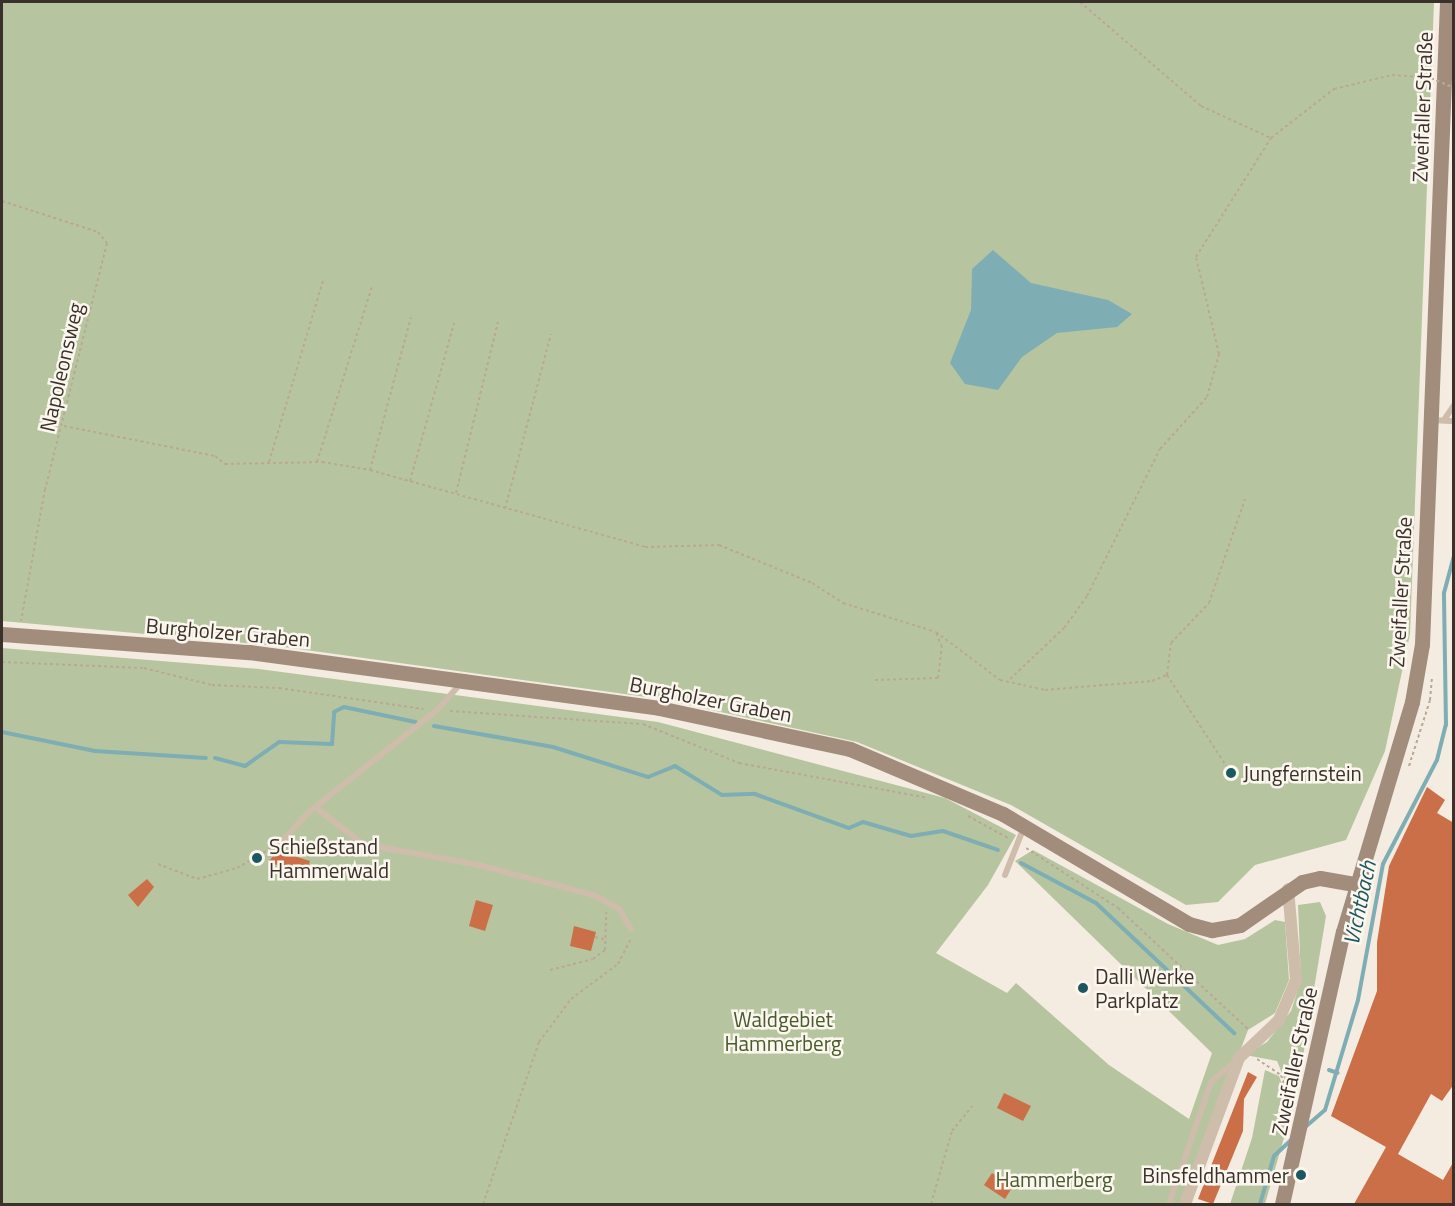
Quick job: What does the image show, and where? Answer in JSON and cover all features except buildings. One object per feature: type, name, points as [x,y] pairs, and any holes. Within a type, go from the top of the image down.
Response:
[{"type":"main road","name":"Zweifaller Straße","points":[[1282,1204],[1296,1152],[1355,884],[1412,702],[1422,644],[1438,420],[1448,2]]},
{"type":"main road","name":"Burgholzer Graben","points":[[2,634],[249,652],[463,681],[659,708],[850,749],[1024,826],[1188,924],[1212,930],[1240,925],[1288,889],[1320,878],[1355,884]]},
{"type":"street","points":[[1185,1204],[1239,1058],[1255,1037],[1279,1020],[1296,980],[1288,889]]},
{"type":"lane","points":[[1438,420],[1454,405]]},
{"type":"lane","points":[[1438,420],[1454,422]]},
{"type":"lane","points":[[281,842],[315,807],[436,711],[463,681]]},
{"type":"lane","points":[[315,807],[363,844],[478,865],[609,904],[631,929]]},
{"type":"lane","points":[[1005,875],[1024,826]]},
{"type":"lane","points":[[1169,1204],[1211,1082],[1239,1058]]},
{"type":"path","points":[[1080,2],[1201,106],[1271,138]]},
{"type":"path","points":[[1010,679],[1064,628],[1087,596],[1160,449],[1207,396],[1219,354],[1196,257],[1271,138],[1334,89],[1392,75],[1431,78],[1454,88]]},
{"type":"path","name":"Napoleonsweg","points":[[2,201],[98,232],[106,243],[22,610]]},
{"type":"path","points":[[269,463],[324,278]]},
{"type":"path","points":[[317,462],[372,287]]},
{"type":"path","points":[[370,470],[411,317]]},
{"type":"path","points":[[456,493],[498,322]]},
{"type":"path","points":[[410,481],[454,323]]},
{"type":"path","points":[[505,509],[550,334]]},
{"type":"path","points":[[64,426],[214,456],[225,464],[322,462],[370,470],[645,547],[719,545],[812,583],[843,603],[936,632],[986,672],[1045,690],[1152,681],[1167,675]]},
{"type":"path","points":[[1231,773],[1167,675],[1171,644],[1209,603],[1245,499]]},
{"type":"path","points":[[875,680],[938,678],[942,647],[936,632]]},
{"type":"path","points":[[2,662],[144,668],[212,685],[279,688],[436,711],[643,724],[739,763],[929,799]]},
{"type":"path","points":[[962,812],[1018,843],[1118,908],[1255,1037]]},
{"type":"path","points":[[158,864],[197,879],[237,868],[281,842]]},
{"type":"path","points":[[550,970],[593,960],[605,950],[609,904]]},
{"type":"path","points":[[483,1204],[540,1042],[571,999],[618,964],[631,929]]},
{"type":"path","points":[[595,937],[607,940]]},
{"type":"path","points":[[1239,1058],[1266,1061],[1281,1075],[1302,1125]]},
{"type":"path","points":[[931,1204],[952,1131],[972,1106]]},
{"type":"green space","points":[[2,2],[1434,2],[1410,634],[1385,751],[1346,840],[1255,865],[1218,902],[1186,905],[1011,805],[857,742],[661,699],[277,646],[2,621]]},
{"type":"green space","name":"Waldgebiet Hammerberg","points":[[2,648],[259,669],[658,722],[945,798],[1016,835],[988,885],[936,953],[1007,993],[1016,983],[1109,1065],[1189,1119],[1212,1053],[1015,861],[1033,850],[1168,924],[1218,945],[1245,939],[1275,920],[1285,922],[1289,980],[1275,1013],[1248,1030],[1183,1204],[2,1204]]},
{"type":"green space","points":[[1320,902],[1326,916],[1295,1105],[1277,1061],[1245,1055],[1267,1042],[1291,1011],[1301,980],[1298,905]]},
{"type":"green space","points":[[1265,1070],[1279,1076],[1292,1110],[1265,1204],[1230,1204],[1252,1138]]},
{"type":"water","points":[[993,250],[1031,283],[1108,300],[1132,314],[1117,327],[1057,333],[1022,357],[998,390],[965,384],[950,363],[971,310],[972,269]]},
{"type":"waterway","name":"Vichtbach","points":[[1303,1129],[1325,1110],[1358,1000],[1383,864],[1437,760],[1446,725],[1444,593],[1454,556]]},
{"type":"waterway","points":[[215,758],[245,766],[279,742],[332,744],[334,712],[344,707],[415,722]]},
{"type":"waterway","points":[[434,726],[553,747],[648,777],[675,766],[722,795],[755,794],[849,828],[863,822],[911,836],[943,831],[998,850]]},
{"type":"waterway","points":[[2,732],[95,751],[206,758]]},
{"type":"waterway","points":[[1021,863],[1096,903],[1234,1033]]},
{"type":"waterway","name":"Vichtbach","points":[[1329,1070],[1338,1073]]},
{"type":"waterway","name":"Vichtbach","points":[[1260,1204],[1274,1156],[1291,1140]]},
{"type":"place","name":"Jungfernstein","points":[[1231,773]]},
{"type":"place","name":"Schießstand Hammerwald","points":[[257,858]]},
{"type":"place","name":"Dalli Werke Parkplatz","points":[[1083,988]]},
{"type":"place","name":"Binsfeldhammer","points":[[1301,1175]]},
{"type":"park label","name":"Hammerberg","points":[[1054,1179]]}]
